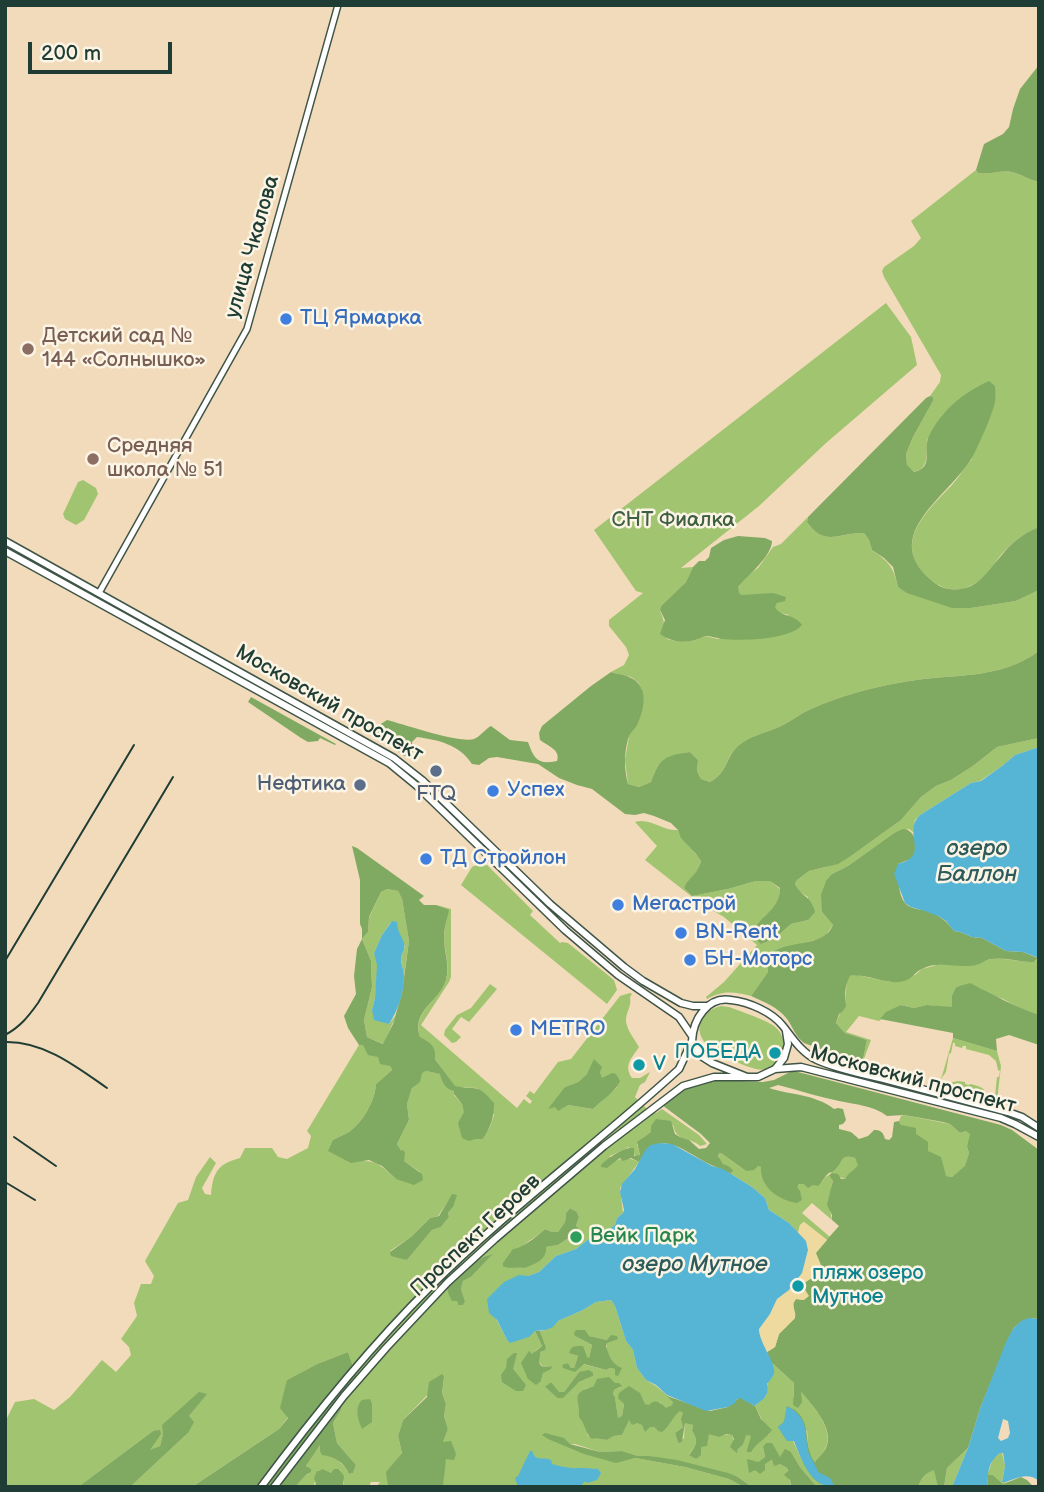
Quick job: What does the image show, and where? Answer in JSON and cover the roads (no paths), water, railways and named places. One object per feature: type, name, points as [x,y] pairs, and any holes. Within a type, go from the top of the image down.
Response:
[{"type":"main road","name":"Московский проспект","points":[[5,541],[394,758],[422,780],[550,904],[624,967],[681,1003],[706,1006]]},
{"type":"main road","name":"Московский проспект","points":[[5,551],[389,763],[417,786],[565,930],[618,975],[679,1017],[692,1039]]},
{"type":"main road","points":[[24,562],[29,554]]},
{"type":"main road","points":[[481,849],[487,843]]},
{"type":"main road","points":[[731,999],[754,1006],[773,1017],[786,1031],[788,1044],[783,1058],[775,1069],[758,1077],[747,1077],[712,1063],[701,1056],[692,1039],[706,1006],[715,1001],[731,999]]},
{"type":"main road","name":"Московский проспект","points":[[786,1031],[802,1050],[816,1060],[1018,1115],[1039,1128]]},
{"type":"main road","name":"Проспект Героев","points":[[261,1487],[321,1408],[430,1286],[515,1208],[679,1069],[692,1039]]},
{"type":"main road","name":"Московский проспект","points":[[775,1069],[801,1068],[969,1110],[1009,1121],[1039,1137]]},
{"type":"main road","name":"Проспект Героев","points":[[274,1487],[344,1396],[386,1348],[448,1282],[495,1239],[604,1146],[683,1086],[715,1077],[747,1077]]},
{"type":"street","name":"улица Чкалова","points":[[99,593],[247,329],[338,5]]},
{"type":"water","name":"озеро Баллон","points":[[1039,747],[1039,958],[1023,952],[1006,951],[982,938],[954,931],[940,917],[911,907],[905,903],[894,874],[898,864],[913,855],[913,829],[920,815],[971,783],[981,781],[1015,755]]},
{"type":"water","points":[[392,921],[397,922],[404,943],[401,959],[404,976],[400,1001],[389,1024],[374,1020],[372,1010],[377,965],[374,953]]},
{"type":"water","name":"озеро Мутное","points":[[660,1143],[672,1144],[712,1166],[723,1169],[752,1187],[765,1198],[769,1210],[789,1223],[806,1241],[808,1250],[802,1273],[789,1290],[777,1299],[759,1329],[774,1374],[767,1384],[765,1397],[755,1406],[740,1398],[728,1407],[706,1411],[667,1395],[646,1380],[637,1368],[633,1350],[626,1341],[611,1300],[596,1302],[558,1321],[553,1327],[535,1331],[529,1337],[510,1343],[497,1320],[489,1313],[487,1299],[504,1282],[519,1275],[528,1276],[539,1272],[556,1256],[576,1249],[594,1235],[615,1225],[624,1210],[620,1192],[622,1184],[635,1169],[646,1149]]},
{"type":"water","points":[[1039,1319],[1039,1481],[1027,1476],[1002,1482],[1005,1466],[1003,1453],[1000,1453],[989,1468],[988,1487],[952,1487],[1006,1342],[1021,1321]],"holes":[[[1003,1419],[1008,1421],[1010,1433],[1008,1438],[1001,1441],[998,1438]]]},
{"type":"water","points":[[787,1406],[802,1420],[808,1451],[818,1472],[830,1478],[835,1487],[826,1486],[813,1477],[794,1441],[787,1441],[778,1427],[784,1422]]},
{"type":"water","points":[[530,1451],[537,1458],[551,1460],[552,1464],[571,1468],[597,1468],[601,1473],[597,1480],[587,1483],[585,1481],[580,1487],[518,1487],[515,1478]]},
{"type":"railway","points":[[5,961],[134,745]]},
{"type":"railway","points":[[5,1035],[15,1029],[38,1003],[173,777]]},
{"type":"railway","points":[[5,1042],[47,1051],[107,1088]]},
{"type":"railway","points":[[14,1137],[56,1166]]},
{"type":"railway","points":[[5,1182],[35,1200]]},
{"type":"place","name":"ТЦ Ярмарка","points":[[286,319]]},
{"type":"place","name":"Детский сад № 144 «Солнышко»","points":[[28,349]]},
{"type":"place","name":"Средняя школа № 51","points":[[93,459]]},
{"type":"place","name":"FTQ","points":[[436,771]]},
{"type":"place","name":"Нефтика","points":[[360,785]]},
{"type":"place","name":"Успех","points":[[493,791]]},
{"type":"place","name":"ТД Стройлон","points":[[426,859]]},
{"type":"place","name":"Мегастрой","points":[[618,905]]},
{"type":"place","name":"BN-Rent","points":[[681,933]]},
{"type":"place","name":"БН-Моторс","points":[[690,960]]},
{"type":"place","name":"METRO","points":[[516,1030]]},
{"type":"place","name":"ПОБЕДА","points":[[775,1053]]},
{"type":"place","name":"V","points":[[639,1065]]},
{"type":"place","name":"Вейк Парк","points":[[576,1237]]},
{"type":"place","name":"пляж озеро Мутное","points":[[798,1286]]},
{"type":"park label","name":"СНТ Фиалка","points":[[673,521]]}]
